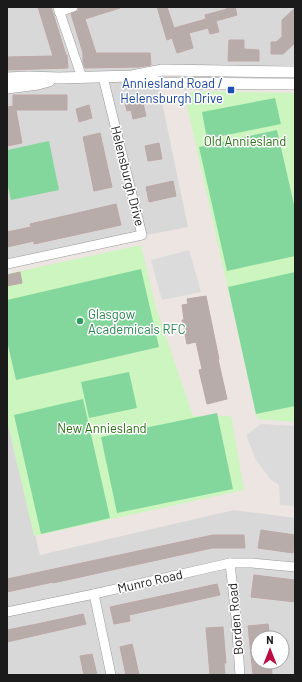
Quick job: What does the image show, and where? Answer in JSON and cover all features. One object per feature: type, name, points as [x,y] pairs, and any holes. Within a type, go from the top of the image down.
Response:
[{"type":"street","points":[[73,7],[59,9],[82,78]]},
{"type":"street","points":[[7,78],[132,76],[162,70],[295,72]]},
{"type":"street","points":[[132,76],[163,83],[295,84]]},
{"type":"street","name":"Helensburgh Drive","points":[[7,264],[142,235],[103,77]]},
{"type":"street","points":[[7,88],[38,84],[59,78]]},
{"type":"street","name":"Munro Road","points":[[7,612],[94,594],[230,562],[295,567]]},
{"type":"street","name":"Borden Road","points":[[230,562],[240,675]]},
{"type":"street","points":[[94,594],[111,675]]},
{"type":"shaded area","points":[[7,7],[295,7],[295,65],[155,69],[188,227],[7,262]]},
{"type":"shaded area","points":[[189,250],[201,292],[162,300],[151,260]]},
{"type":"shaded area","points":[[7,420],[40,555],[234,510],[295,518],[295,675],[7,675]]},
{"type":"shaded area","points":[[261,424],[295,426],[295,506],[280,505],[279,485],[270,479],[256,460],[246,435]]},
{"type":"green space","name":"Old Anniesland","points":[[194,91],[295,93],[295,422],[258,419],[256,414],[186,101],[187,96]]},
{"type":"green space","points":[[275,98],[281,124],[207,139],[202,112]]},
{"type":"green space","points":[[277,130],[295,209],[295,256],[227,271],[199,147]]},
{"type":"green space","points":[[49,141],[59,190],[11,200],[7,182],[7,150]]},
{"type":"green space","name":"New Anniesland","points":[[141,245],[156,308],[193,416],[231,416],[244,490],[34,536],[7,421],[7,274]]},
{"type":"green space","name":"Glasgow Academicals RFC","points":[[141,269],[159,347],[16,380],[7,341],[7,300]]},
{"type":"green space","points":[[295,272],[295,406],[256,414],[228,287]]},
{"type":"green space","points":[[129,372],[137,408],[89,418],[81,382]]},
{"type":"green space","points":[[83,399],[110,518],[41,534],[14,415]]},
{"type":"green space","points":[[217,413],[233,489],[117,513],[101,437]]},
{"type":"building","points":[[38,7],[51,7],[67,55],[68,68],[7,70],[7,57],[53,56]]},
{"type":"building","points":[[120,7],[85,19],[96,53],[150,53],[151,65],[139,67],[85,68],[83,63],[83,53],[71,14],[78,11],[79,8]]},
{"type":"building","points":[[157,7],[167,7],[174,28],[206,19],[205,15],[227,9],[226,7],[235,7],[237,15],[216,21],[219,32],[210,34],[208,28],[189,33],[193,48],[177,53],[172,38],[167,40]]},
{"type":"building","points":[[295,8],[295,43],[283,54],[271,54],[271,42],[276,42],[282,37],[282,20]]},
{"type":"building","points":[[229,40],[244,40],[244,49],[259,50],[259,61],[228,61]]},
{"type":"building","points":[[13,95],[67,95],[67,110],[16,110],[22,143],[7,146],[7,107],[13,106]]},
{"type":"building","points":[[142,99],[146,116],[133,119],[131,110],[127,111],[125,103]]},
{"type":"building","points":[[89,105],[92,118],[79,122],[76,109]]},
{"type":"building","points":[[100,133],[112,187],[94,191],[83,137]]},
{"type":"building","points":[[159,143],[162,159],[148,161],[145,146]]},
{"type":"building","points":[[173,181],[176,196],[149,202],[146,187]]},
{"type":"building","points":[[116,204],[121,225],[34,244],[34,241],[7,247],[7,232],[31,227],[30,224]]},
{"type":"building","points":[[20,272],[22,283],[7,286],[7,275]]},
{"type":"building","points":[[206,296],[227,399],[207,404],[199,370],[202,369],[196,342],[187,344],[182,320],[184,320],[182,305],[188,304],[187,299]]},
{"type":"building","points":[[261,530],[295,535],[293,553],[258,548]]},
{"type":"building","points":[[213,535],[244,535],[245,548],[212,548],[7,592],[7,579]]},
{"type":"building","points":[[254,575],[295,580],[295,602],[251,597]]},
{"type":"building","points":[[217,584],[220,595],[129,615],[130,621],[114,624],[110,607]]},
{"type":"building","points":[[83,614],[86,624],[7,642],[7,630]]},
{"type":"building","points":[[268,624],[269,630],[250,630],[250,646],[248,626]]},
{"type":"building","points":[[223,627],[226,663],[224,663],[225,675],[210,675],[206,628]]},
{"type":"building","points":[[132,644],[139,675],[126,675],[120,647]]},
{"type":"building","points":[[92,654],[97,675],[84,675],[80,656]]},
{"type":"building","points":[[252,670],[272,670],[272,675],[253,675]]},
{"type":"place","name":"Anniesland Road / Helensburgh Drive","points":[[231,90]]},
{"type":"place","name":"Glasgow Academicals RFC","points":[[80,321]]}]
